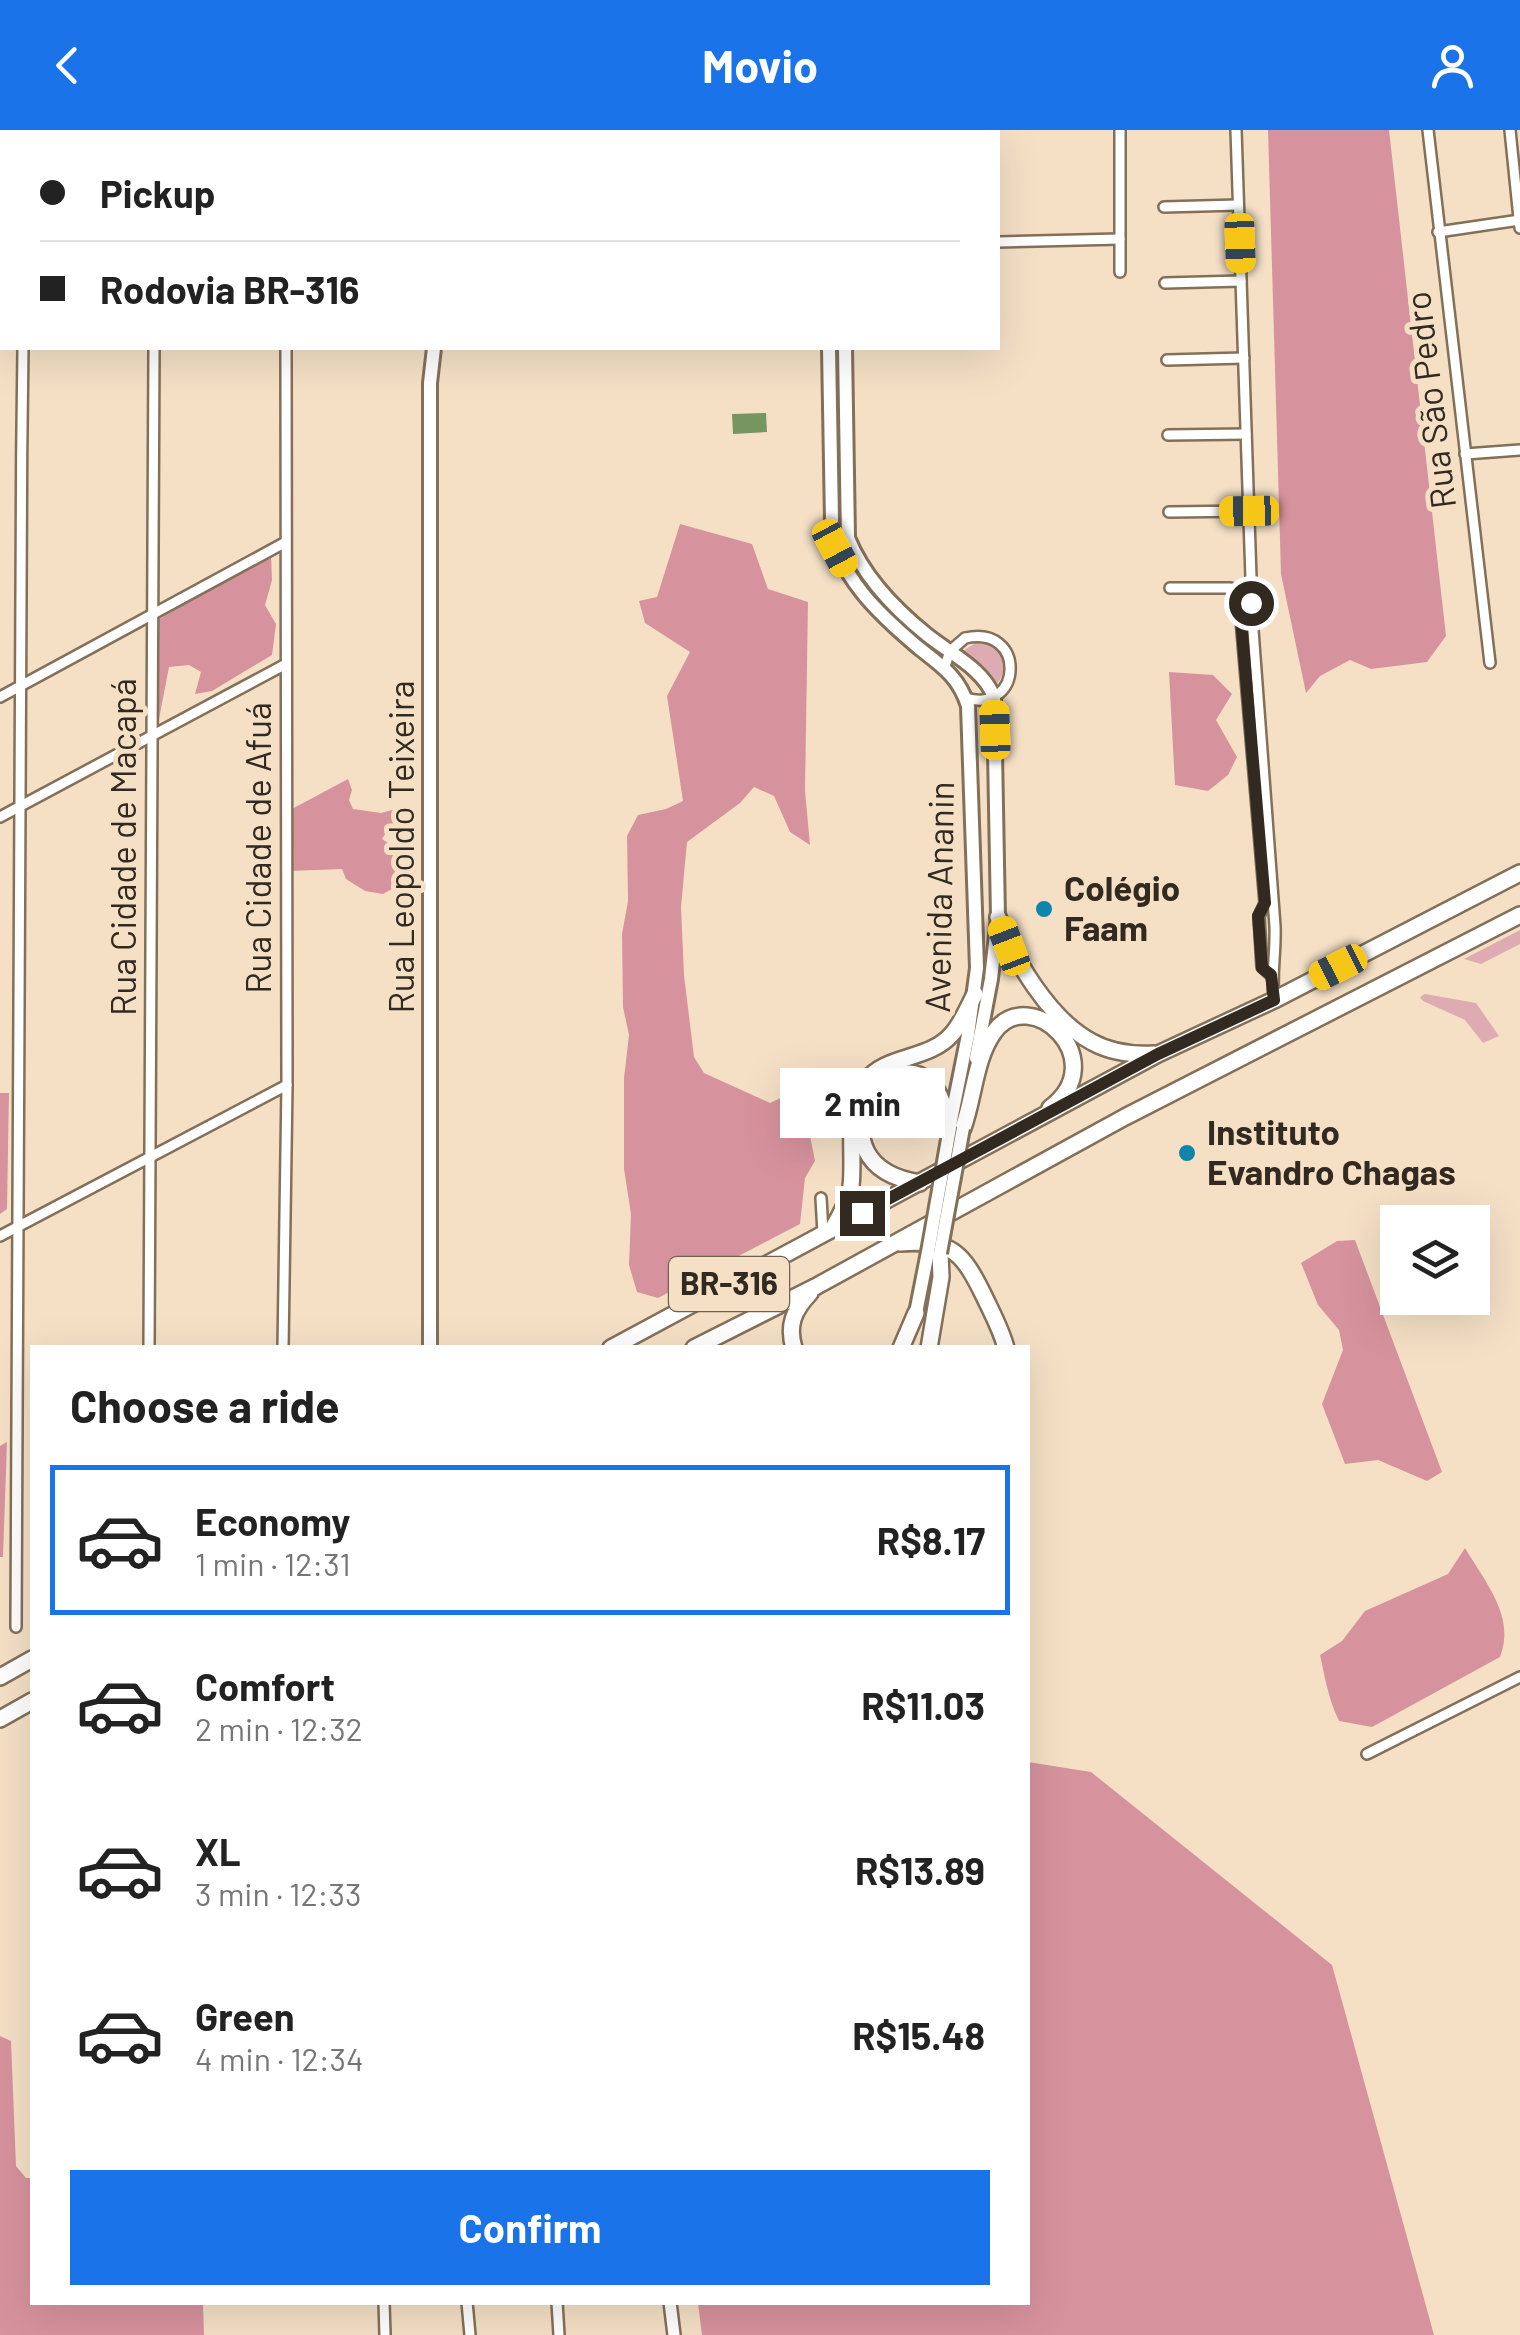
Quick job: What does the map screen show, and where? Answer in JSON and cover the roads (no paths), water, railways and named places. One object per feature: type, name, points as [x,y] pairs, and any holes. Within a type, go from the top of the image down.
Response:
[{"type":"highway","name":"BR-316","points":[[617,1345],[1158,1054],[1274,1000],[1520,873]]},
{"type":"highway","name":"BR-316","points":[[700,1345],[896,1243],[1074,1143],[1520,914]]},
{"type":"highway","points":[[998,917],[1026,975],[1075,1031],[1108,1048],[1158,1054]]},
{"type":"highway","points":[[828,1231],[848,1198],[854,1107],[868,1078],[878,1069],[936,1047],[952,1035],[975,994]]},
{"type":"highway","points":[[956,1128],[994,1031],[1010,1018],[1022,1016],[1041,1019],[1058,1032],[1072,1050],[1074,1062],[1070,1085],[1058,1102],[1027,1127]]},
{"type":"highway","points":[[920,1183],[884,1172],[867,1152],[864,1120],[874,1090],[890,1078],[920,1077],[935,1088],[956,1128]]},
{"type":"highway","points":[[896,1243],[935,1243],[954,1250],[968,1262],[1005,1345]]},
{"type":"highway","points":[[929,1345],[940,1277],[934,1252]]},
{"type":"highway","points":[[793,1345],[792,1319],[815,1286]]},
{"type":"highway","points":[[902,1345],[916,1314]]},
{"type":"highway","points":[[0,1677],[30,1660]]},
{"type":"highway","points":[[0,1718],[30,1702]]},
{"type":"main road","name":"Rua Leopoldo Teixeira","points":[[430,1345],[430,383],[434,350]]},
{"type":"main road","name":"Avenida Ananin","points":[[829,350],[835,548],[870,601],[955,677],[966,698],[969,715],[975,994],[934,1252],[916,1314]]},
{"type":"main road","points":[[844,350],[848,538],[859,562],[877,585],[923,632],[983,679],[994,697]]},
{"type":"main road","name":"Avenida Ananin","points":[[956,1128],[991,979],[998,917],[994,697]]},
{"type":"street","points":[[1120,130],[1120,272]]},
{"type":"street","points":[[1236,130],[1251,578],[1234,600],[1240,608],[1276,948],[1276,966],[1271,975],[1274,1000]]},
{"type":"street","name":"Rua São Pedro","points":[[1428,130],[1490,663]]},
{"type":"street","points":[[1438,232],[1520,223],[1510,130]]},
{"type":"street","points":[[1164,206],[1238,205]]},
{"type":"street","points":[[1000,242],[1120,239]]},
{"type":"street","points":[[1165,283],[1241,282]]},
{"type":"street","points":[[16,1627],[20,1226],[18,687],[23,350]]},
{"type":"street","name":"Rua Cidade de Macapá","points":[[149,1345],[154,350]]},
{"type":"street","name":"Rua Cidade de Afuá","points":[[283,1345],[287,1085],[286,350]]},
{"type":"street","points":[[1166,360],[1244,358]]},
{"type":"street","points":[[1168,435],[1246,434]]},
{"type":"street","points":[[1465,454],[1520,450]]},
{"type":"street","points":[[1170,512],[1249,511]]},
{"type":"street","points":[[0,696],[284,543]]},
{"type":"street","points":[[1170,588],[1231,588],[1250,596],[1269,902],[1258,916],[1262,968],[1271,975]]},
{"type":"street","points":[[1240,608],[1251,603]]},
{"type":"street","points":[[944,666],[950,651],[976,635],[990,638],[1005,649],[1009,657],[1007,684],[994,697],[966,698]]},
{"type":"street","points":[[0,817],[286,664]]},
{"type":"street","points":[[1260,948],[1276,948]]},
{"type":"street","points":[[0,1236],[287,1085]]},
{"type":"street","points":[[821,1198],[828,1231]]},
{"type":"street","points":[[1367,1754],[1520,1677]]},
{"type":"street","points":[[384,2305],[385,2335]]},
{"type":"street","points":[[467,2305],[470,2335]]},
{"type":"street","points":[[557,2305],[559,2335]]},
{"type":"street","points":[[670,2305],[674,2335]]},
{"type":"place","name":"Colégio Faam","points":[[1044,909]]},
{"type":"place","name":"Instituto Evandro Chagas","points":[[1187,1153]]}]
